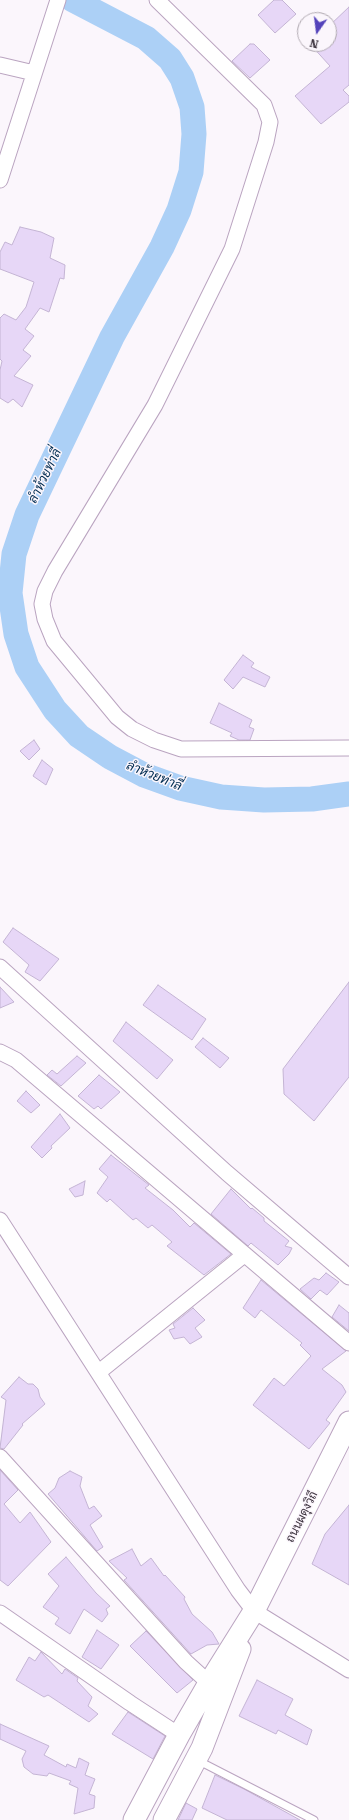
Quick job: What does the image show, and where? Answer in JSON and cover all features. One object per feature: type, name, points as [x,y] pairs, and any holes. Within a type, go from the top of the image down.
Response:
[{"type":"main road","name":"ถนนผดุงวิถี","points":[[254,1611],[349,1422]]},
{"type":"main road","points":[[134,1820],[208,1683],[254,1611]]},
{"type":"main road","points":[[164,1820],[196,1760],[221,1702],[254,1611]]},
{"type":"street","points":[[0,180],[58,0]]},
{"type":"street","points":[[157,0],[264,106],[270,122],[266,142],[232,249],[155,405],[55,571],[45,591],[42,604],[45,619],[54,641],[116,717],[132,729],[154,740],[181,749],[349,748]]},
{"type":"street","points":[[0,66],[36,69]]},
{"type":"street","points":[[0,967],[227,1173],[349,1277]]},
{"type":"street","points":[[0,1052],[16,1060],[349,1344]]},
{"type":"street","points":[[1,1225],[99,1372],[238,1590],[254,1611],[349,1670]]},
{"type":"street","points":[[99,1372],[244,1255]]},
{"type":"street","points":[[0,1457],[181,1657],[208,1683]]},
{"type":"street","points":[[0,1613],[179,1735]]},
{"type":"lane","points":[[196,1760],[314,1820]]},
{"type":"building","points":[[274,0],[282,0],[296,14],[275,33],[258,15]]},
{"type":"building","points":[[349,7],[349,85],[343,90],[349,96],[349,102],[321,124],[295,96],[330,66],[317,52],[337,52],[337,18]]},
{"type":"building","points":[[250,44],[254,44],[270,60],[250,78],[232,61]]},
{"type":"building","points":[[20,227],[41,232],[54,238],[50,258],[65,265],[64,279],[60,278],[49,312],[40,308],[25,329],[34,336],[23,350],[31,356],[14,376],[33,385],[22,407],[13,399],[8,403],[0,398],[0,370],[2,361],[0,359],[0,318],[4,314],[16,320],[26,307],[34,282],[0,269],[0,252],[5,242],[12,245]]},
{"type":"building","points":[[243,655],[254,663],[251,667],[270,677],[265,687],[243,677],[233,689],[224,680]]},
{"type":"building","points":[[219,703],[252,720],[249,727],[254,729],[250,740],[239,740],[230,736],[232,733],[210,723]]},
{"type":"building","points":[[34,740],[40,749],[29,760],[20,751]]},
{"type":"building","points":[[42,760],[53,769],[46,785],[33,776]]},
{"type":"building","points":[[13,928],[59,959],[40,981],[25,972],[29,965],[3,942]]},
{"type":"building","points":[[349,982],[349,1077],[314,1121],[284,1094],[283,1069]]},
{"type":"building","points":[[158,985],[206,1019],[192,1040],[143,1005]]},
{"type":"building","points":[[0,987],[14,1002],[0,1008]]},
{"type":"building","points":[[126,1022],[173,1060],[157,1079],[113,1041]]},
{"type":"building","points":[[203,1038],[229,1058],[220,1068],[195,1047]]},
{"type":"building","points":[[77,1056],[86,1063],[61,1086],[47,1075],[52,1070],[57,1074]]},
{"type":"building","points":[[99,1075],[120,1092],[101,1109],[98,1106],[94,1109],[78,1096]]},
{"type":"building","points":[[26,1091],[40,1105],[31,1113],[17,1101]]},
{"type":"building","points":[[60,1114],[70,1128],[51,1146],[52,1148],[42,1158],[31,1147]]},
{"type":"building","points":[[111,1155],[149,1185],[145,1188],[173,1210],[190,1227],[194,1223],[231,1254],[204,1275],[167,1246],[172,1242],[152,1225],[148,1228],[136,1218],[133,1220],[110,1199],[107,1202],[97,1193],[108,1177],[99,1169]]},
{"type":"building","points":[[85,1181],[83,1195],[75,1197],[69,1189]]},
{"type":"building","points":[[231,1189],[251,1209],[252,1208],[264,1218],[264,1221],[289,1241],[285,1246],[292,1248],[289,1254],[278,1265],[251,1243],[248,1246],[211,1214]]},
{"type":"building","points":[[326,1273],[339,1282],[327,1295],[320,1290],[311,1299],[300,1289],[314,1278],[319,1280]]},
{"type":"building","points":[[261,1280],[346,1351],[322,1369],[342,1385],[346,1392],[326,1420],[330,1423],[309,1449],[253,1405],[274,1378],[284,1386],[311,1356],[300,1345],[302,1343],[261,1310],[255,1318],[243,1308]]},
{"type":"building","points":[[339,1305],[349,1313],[349,1331],[332,1317]]},
{"type":"building","points":[[193,1308],[205,1320],[195,1328],[202,1337],[190,1344],[184,1337],[174,1339],[169,1330],[175,1328],[173,1324]]},
{"type":"building","points":[[19,1377],[28,1384],[33,1384],[38,1389],[40,1397],[45,1404],[22,1424],[23,1425],[4,1449],[0,1448],[6,1400],[1,1397]]},
{"type":"building","points":[[0,1470],[18,1490],[4,1504],[20,1523],[30,1512],[51,1542],[8,1586],[0,1580]]},
{"type":"building","points":[[70,1471],[82,1477],[80,1486],[89,1509],[94,1506],[102,1516],[90,1525],[103,1547],[97,1551],[48,1494],[55,1488],[59,1478]]},
{"type":"building","points":[[349,1505],[349,1585],[312,1564],[325,1534]]},
{"type":"building","points":[[132,1549],[141,1566],[151,1558],[164,1576],[165,1575],[185,1597],[184,1599],[192,1614],[212,1632],[219,1644],[207,1645],[191,1654],[124,1580],[127,1578],[109,1561]]},
{"type":"building","points":[[66,1557],[96,1593],[110,1606],[106,1609],[108,1614],[102,1622],[84,1609],[70,1634],[55,1624],[59,1618],[43,1607],[59,1586],[48,1574]]},
{"type":"building","points":[[97,1630],[119,1645],[101,1669],[82,1657]]},
{"type":"building","points":[[146,1631],[193,1680],[177,1693],[130,1646]]},
{"type":"building","points":[[41,1652],[62,1674],[65,1669],[78,1678],[77,1681],[92,1697],[88,1706],[98,1714],[89,1722],[48,1695],[44,1697],[16,1680],[29,1657],[35,1661]]},
{"type":"building","points":[[257,1680],[293,1699],[285,1715],[312,1730],[307,1745],[278,1730],[276,1734],[239,1716]]},
{"type":"building","points":[[128,1712],[165,1736],[153,1759],[112,1734]]},
{"type":"building","points":[[0,1724],[49,1746],[44,1755],[66,1767],[67,1764],[76,1768],[79,1758],[89,1763],[85,1775],[95,1779],[89,1794],[95,1796],[94,1808],[74,1814],[78,1788],[69,1784],[71,1781],[49,1773],[47,1776],[33,1774],[24,1767],[22,1759],[26,1751],[0,1739]]},
{"type":"building","points":[[215,1775],[300,1820],[227,1820],[202,1808]]},
{"type":"building","points":[[186,1803],[197,1809],[192,1820],[178,1820]]},
{"type":"waterway","name":"ลำห้วยท่าลี่","points":[[73,0],[146,38],[170,59],[182,78],[192,107],[194,134],[191,172],[179,210],[162,247],[112,337],[27,515],[14,554],[10,593],[16,634],[27,667],[55,710],[79,736],[110,757],[144,775],[180,788],[221,797],[264,800],[312,799],[349,794]]}]
